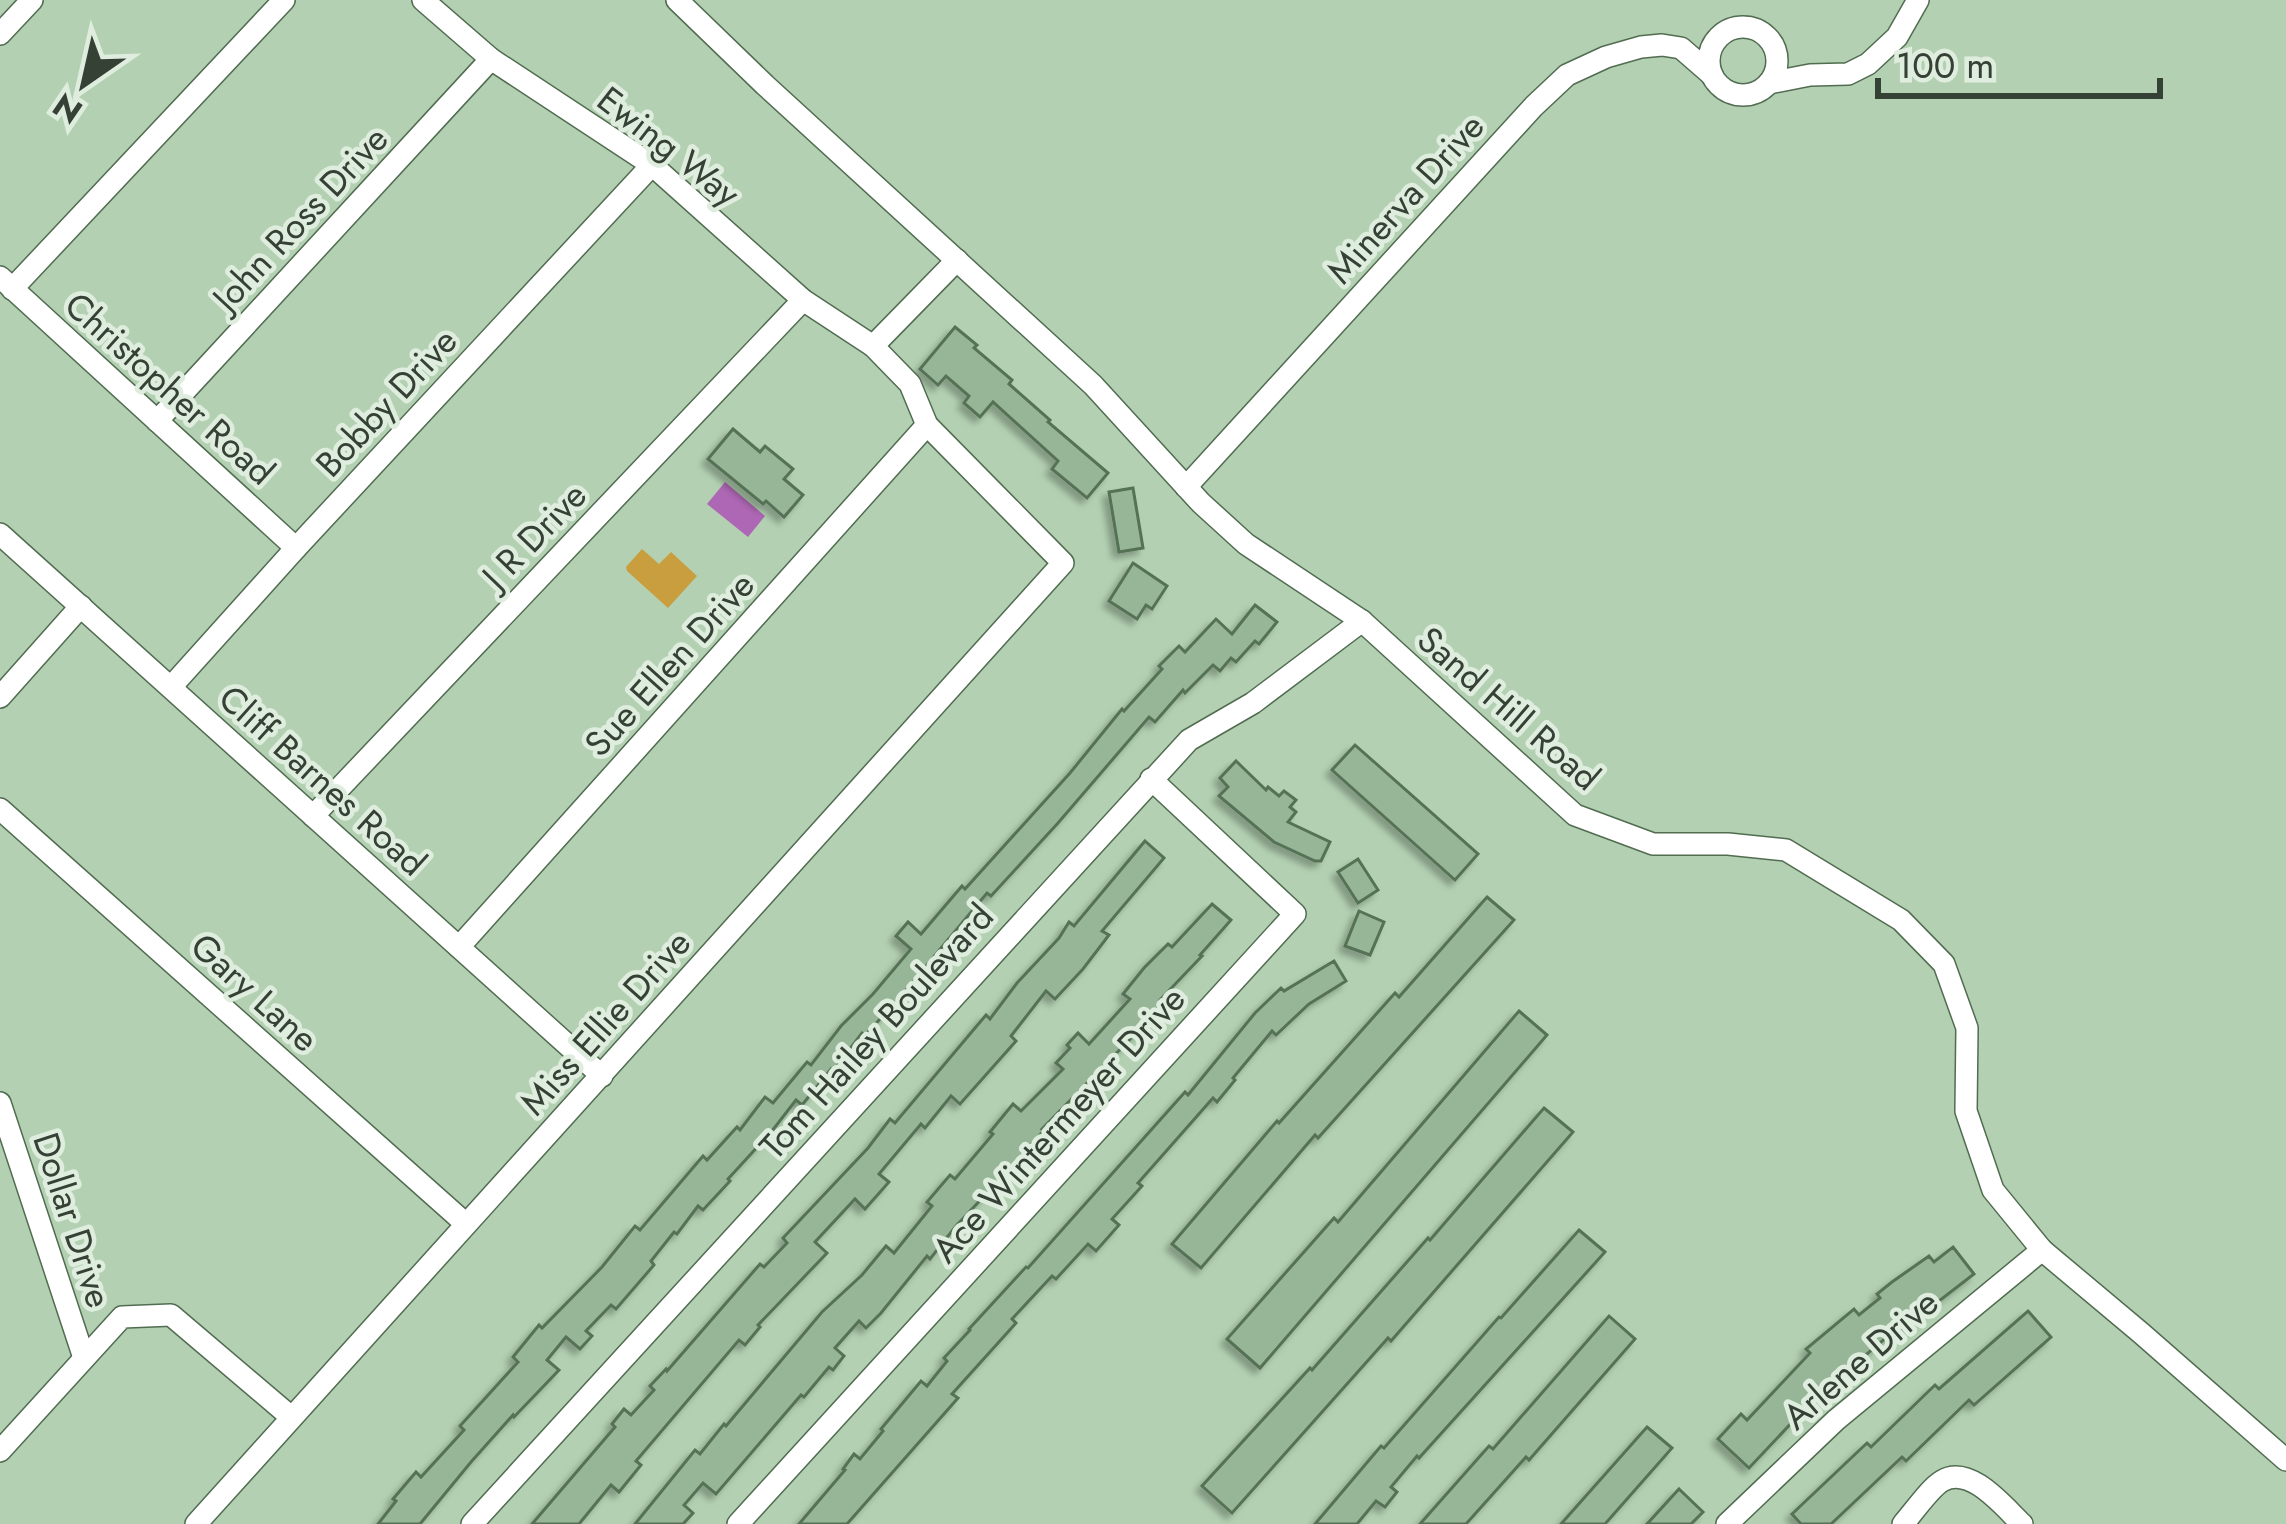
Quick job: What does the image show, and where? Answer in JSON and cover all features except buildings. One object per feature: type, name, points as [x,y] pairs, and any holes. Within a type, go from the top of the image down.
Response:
[{"type":"street","points":[[0,34],[32,0]]},
{"type":"street","points":[[6,283],[284,0]]},
{"type":"street","name":"Ewing Way","points":[[423,0],[491,59],[652,165],[803,300],[873,346],[910,384],[927,425],[1063,563]]},
{"type":"street","name":"Sand Hill Road","points":[[677,0],[1093,385],[1186,487],[1246,544],[1362,621],[1575,815],[1653,844],[1786,850],[1901,920],[1944,964],[1967,1028],[1966,1111],[1993,1190],[2042,1250],[2286,1460]]},
{"type":"street","points":[[1681,48],[1738,95],[1810,75],[1848,74],[1868,64],[1897,37],[1918,0]]},
{"type":"street","points":[[1712,75],[1709,64],[1714,43],[1742,26],[1763,33],[1792,66],[1810,75]]},
{"type":"street","name":"Minerva Drive","points":[[1186,487],[1550,88],[1586,65],[1623,51],[1714,43]]},
{"type":"street","points":[[1769,83],[1778,62],[1776,51]]},
{"type":"street","name":"John Ross Drive","points":[[158,421],[491,59]]},
{"type":"street","name":"Bobby Drive","points":[[171,687],[652,165]]},
{"type":"street","points":[[873,346],[957,260]]},
{"type":"street","name":"Christopher Road","points":[[6,283],[296,548]]},
{"type":"street","name":"J R Drive","points":[[313,815],[803,300]]},
{"type":"street","name":"Sue Ellen Drive","points":[[459,947],[927,425]]},
{"type":"street","name":"Cliff Barnes Road","points":[[0,534],[602,1076]]},
{"type":"street","name":"Miss Ellie Drive","points":[[196,1524],[1063,563]]},
{"type":"street","points":[[0,697],[81,606]]},
{"type":"street","name":"Tom Hailey Boulevard","points":[[472,1524],[1189,740],[1253,703],[1362,621]]},
{"type":"street","name":"Ace Wintermeyer Drive","points":[[738,1524],[1295,914],[1151,779]]},
{"type":"street","name":"Gary Lane","points":[[0,808],[466,1224]]},
{"type":"street","name":"Dollar Drive","points":[[0,1103],[84,1358]]},
{"type":"street","name":"Arlene Drive","points":[[1741,1519],[1836,1420],[2042,1250]]},
{"type":"street","points":[[0,1451],[122,1317],[171,1315],[291,1418]]},
{"type":"street","points":[[1903,1524],[1943,1480],[1964,1477],[2022,1524]]},
{"type":"shaded area","points":[[725,482],[765,516],[748,537],[707,504]]},
{"type":"shaded area","points":[[642,549],[659,564],[671,552],[697,576],[668,608],[627,571]]}]
